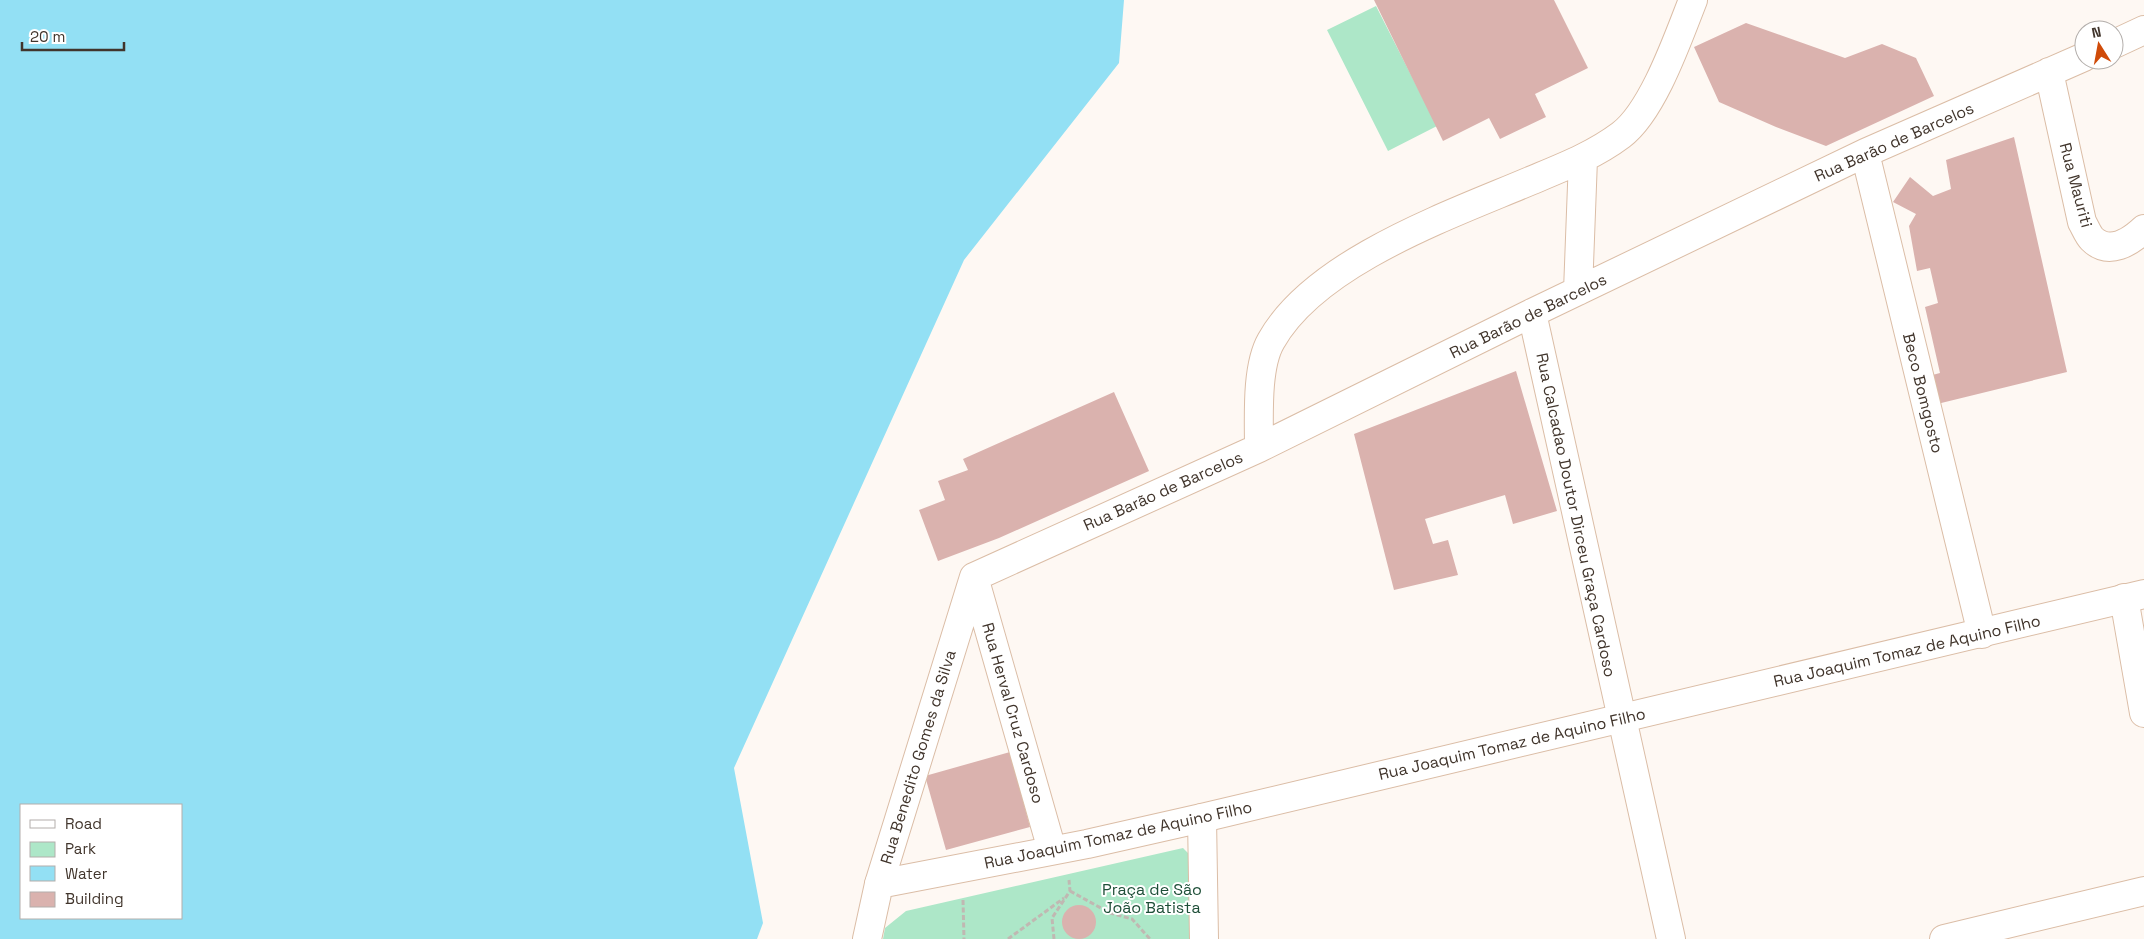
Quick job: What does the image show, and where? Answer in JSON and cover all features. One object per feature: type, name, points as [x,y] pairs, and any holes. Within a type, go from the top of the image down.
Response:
[{"type":"street","points":[[1259,448],[1260,380],[1270,341],[1305,297],[1352,264],[1426,225],[1583,159],[1622,134],[1645,107],[1675,46],[1693,0]]},
{"type":"street","points":[[2124,39],[2144,30]]},
{"type":"street","name":"Rua Barão de Barcelos","points":[[974,577],[1259,448],[1532,313],[1865,153],[2074,61]]},
{"type":"street","name":"Rua Mauriti","points":[[2049,72],[2082,222],[2091,239],[2102,245],[2114,246],[2129,243],[2144,230]]},
{"type":"street","name":"Beco Bomgosto","points":[[1865,153],[1982,634]]},
{"type":"street","points":[[1578,291],[1583,159]]},
{"type":"street","name":"Rua Calcadao Doutor Dirceu Graça Cardoso","points":[[1532,313],[1620,718],[1671,939]]},
{"type":"street","name":"Rua Herval Cruz Cardoso","points":[[974,577],[1060,849]]},
{"type":"street","name":"Rua Benedito Gomes da Silva","points":[[867,939],[879,884],[974,577]]},
{"type":"street","points":[[2134,596],[2144,713]]},
{"type":"street","name":"Rua Joaquim Tomaz de Aquino Filho","points":[[879,884],[1060,849],[1202,818],[1982,634],[2134,596]]},
{"type":"street","points":[[1202,818],[1204,939]]},
{"type":"street","points":[[1944,939],[2144,891]]},
{"type":"path","points":[[1060,849],[1070,891],[1110,913],[1132,919],[1150,939]]},
{"type":"path","points":[[962,868],[964,939]]},
{"type":"path","points":[[1054,939],[1052,918],[1070,891]]},
{"type":"path","points":[[1008,939],[1066,896]]},
{"type":"green space","points":[[1376,6],[1437,126],[1388,151],[1327,30]]},
{"type":"green space","name":"Praça de São João Batista","points":[[1183,848],[1195,860],[1194,939],[883,939],[885,928],[906,911]]},
{"type":"water","points":[[0,0],[1124,0],[1119,63],[964,260],[734,768],[763,923],[757,939],[0,939]]},
{"type":"building","points":[[1374,0],[1554,0],[1588,68],[1535,94],[1546,117],[1500,139],[1489,118],[1443,141]]},
{"type":"building","points":[[1746,23],[1845,58],[1882,44],[1916,58],[1934,96],[1826,146],[1776,127],[1719,102],[1694,47]]},
{"type":"building","points":[[2014,137],[2067,372],[1929,406],[1921,378],[1940,373],[1925,307],[1938,303],[1930,268],[1917,271],[1909,226],[1916,214],[1893,202],[1910,177],[1933,196],[1951,189],[1946,160]]},
{"type":"building","points":[[1516,371],[1557,511],[1513,524],[1505,495],[1425,519],[1433,544],[1448,540],[1458,575],[1394,590],[1354,434]]},
{"type":"building","points":[[1114,392],[1149,471],[999,538],[938,561],[919,510],[945,500],[938,481],[968,470],[963,459]]},
{"type":"building","points":[[1010,752],[1030,827],[946,850],[925,776]]},
{"type":"building","points":[[1079,905],[1091,910],[1096,922],[1091,934],[1079,939],[1067,934],[1062,922],[1067,910]]}]
